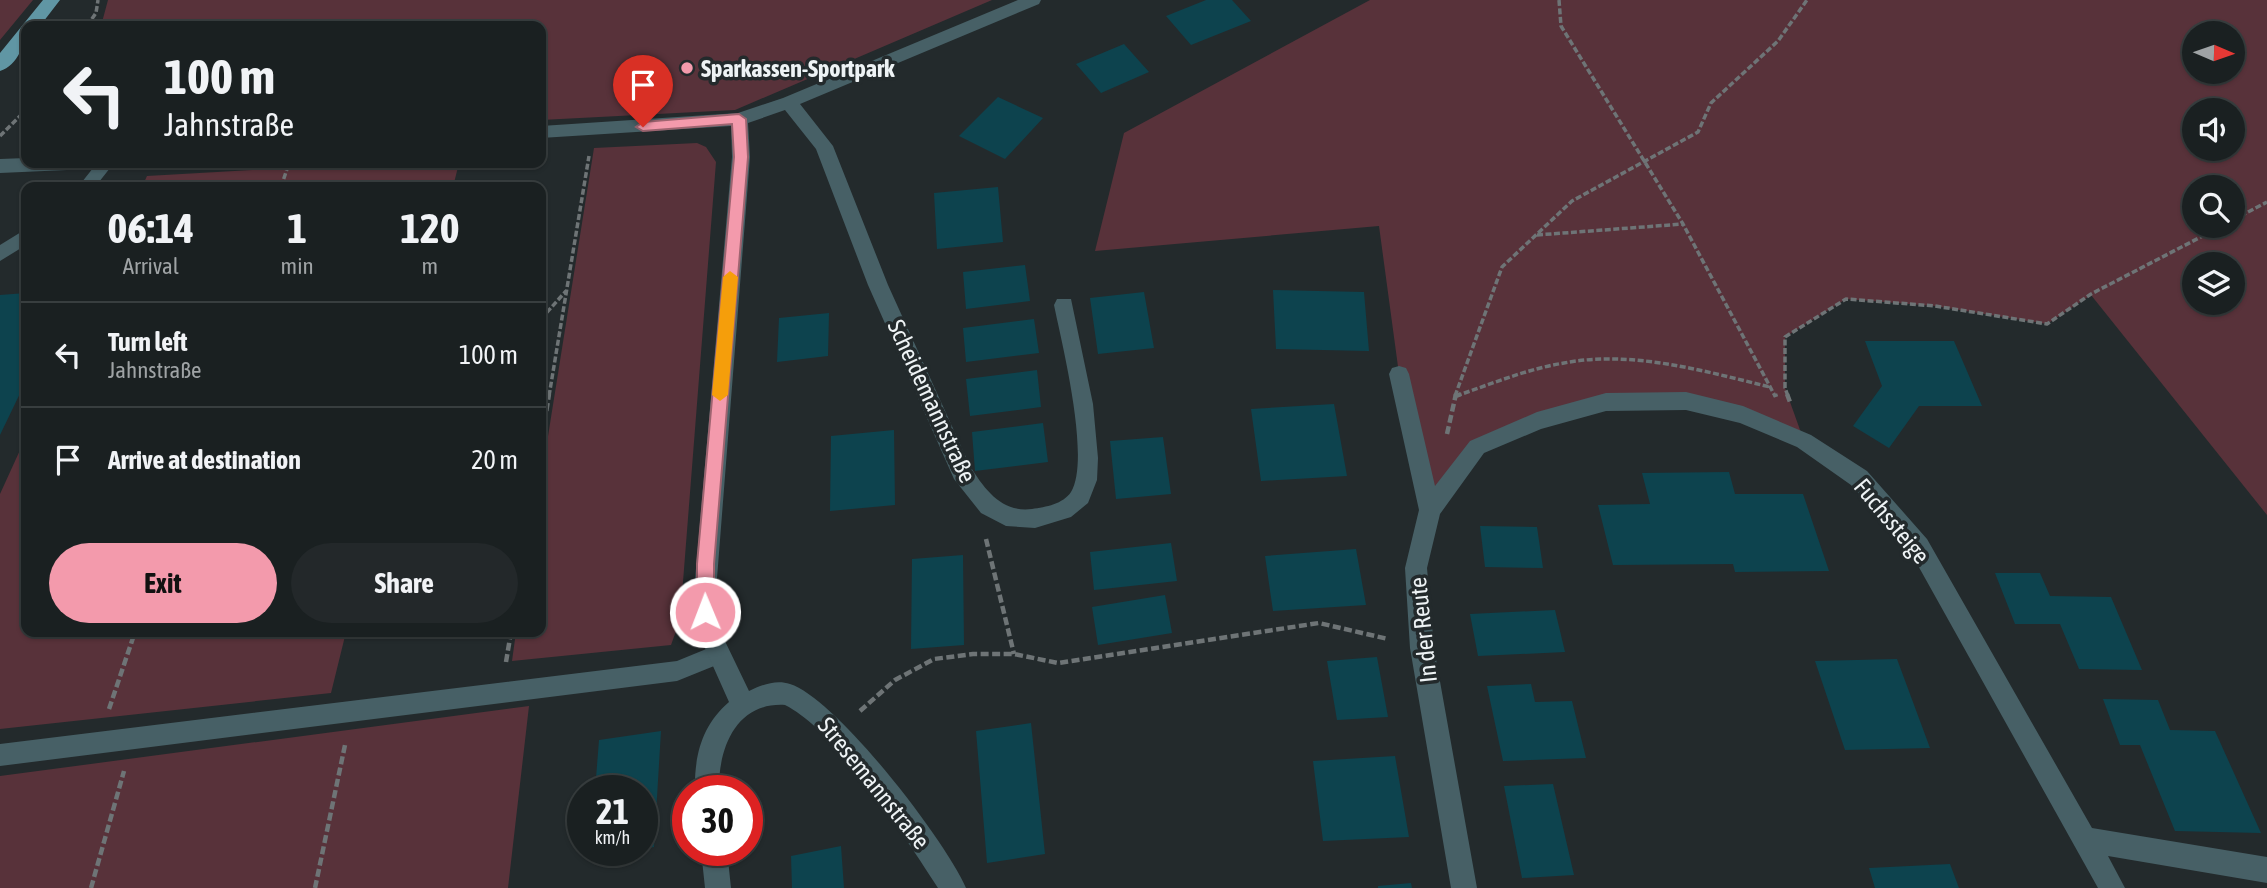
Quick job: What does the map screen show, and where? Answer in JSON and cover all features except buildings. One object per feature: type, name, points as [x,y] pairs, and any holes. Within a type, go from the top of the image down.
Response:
[{"type":"main road","points":[[35,21],[52,0]]},
{"type":"main road","points":[[0,65],[21,38]]},
{"type":"street","points":[[546,132],[739,119],[789,102],[1033,0]]},
{"type":"street","name":"Scheidemannstraße","points":[[789,102],[824,146],[878,285],[962,472],[976,497],[998,513],[1022,519],[1066,509],[1081,496],[1088,471],[1088,437],[1064,305]]},
{"type":"street","points":[[709,775],[712,742],[723,723],[744,705],[716,655],[705,612],[706,564],[741,157],[739,119]]},
{"type":"street","points":[[0,166],[21,165]]},
{"type":"street","name":"In der Reute","points":[[1399,374],[1430,510],[1416,568],[1422,648],[1464,888]]},
{"type":"street","name":"Fuchssteige","points":[[1430,510],[1478,447],[1537,421],[1606,401],[1685,401],[1743,415],[1804,441],[1860,478],[1919,546],[2112,888]]},
{"type":"street","name":"Stresemannstraße","points":[[744,705],[761,697],[788,694],[814,709],[836,732],[934,857],[952,887]]},
{"type":"street","points":[[2084,839],[2267,870]]},
{"type":"street","points":[[716,866],[718,888]]},
{"type":"lane","points":[[90,182],[102,168]]},
{"type":"lane","points":[[0,254],[21,239]]},
{"type":"lane","points":[[0,755],[677,671],[716,655]]},
{"type":"path","points":[[90,21],[96,13],[99,0]]},
{"type":"path","points":[[1559,0],[1562,26],[1683,224],[1770,387],[1804,441]]},
{"type":"path","points":[[1444,447],[1455,396],[1502,267],[1572,201],[1698,132],[1711,103],[1777,41],[1807,0]]},
{"type":"path","points":[[0,136],[21,115]]},
{"type":"path","points":[[546,414],[594,129]]},
{"type":"path","points":[[2245,214],[2267,202]]},
{"type":"path","points":[[1536,235],[1683,224]]},
{"type":"path","points":[[1804,441],[1785,388],[1785,337],[1846,299],[1935,306],[2047,324],[2091,295],[2199,238]]},
{"type":"path","points":[[546,313],[566,291]]},
{"type":"path","points":[[976,497],[1014,654]]},
{"type":"path","points":[[836,732],[895,680],[934,659],[973,654],[1014,654],[1058,663],[1319,622],[1422,648]]},
{"type":"path","points":[[98,743],[133,637]]},
{"type":"path","points":[[316,888],[351,713]]},
{"type":"path","points":[[91,888],[133,739]]},
{"type":"shaded area","points":[[0,0],[33,0],[0,40]]},
{"type":"shaded area","name":"Sparkassen-Sportpark","points":[[108,0],[992,0],[735,110],[546,120],[546,21],[102,21]]},
{"type":"shaded area","points":[[1370,0],[2267,0],[2267,515],[2091,295],[2047,324],[1935,306],[1846,299],[1785,337],[1785,388],[1804,441],[1743,415],[1606,402],[1478,447],[1430,510],[1399,374],[1379,226],[1095,251],[1124,133]]},
{"type":"shaded area","points":[[697,143],[706,147],[716,162],[680,620],[671,645],[512,661],[515,637],[546,637],[546,449],[594,148]]},
{"type":"shaded area","points":[[288,168],[458,168],[454,182],[144,182],[147,176]]},
{"type":"shaded area","points":[[21,448],[21,637],[345,637],[331,693],[0,729],[0,494]]},
{"type":"shaded area","points":[[529,706],[508,888],[0,888],[0,776]]},
{"type":"slow traffic","points":[[720,395],[730,277]]},
{"type":"place","name":"Sparkassen-Sportpark","points":[[687,68]]},
{"type":"route","points":[[643,127],[739,119],[741,157],[706,564],[705,612]]}]
